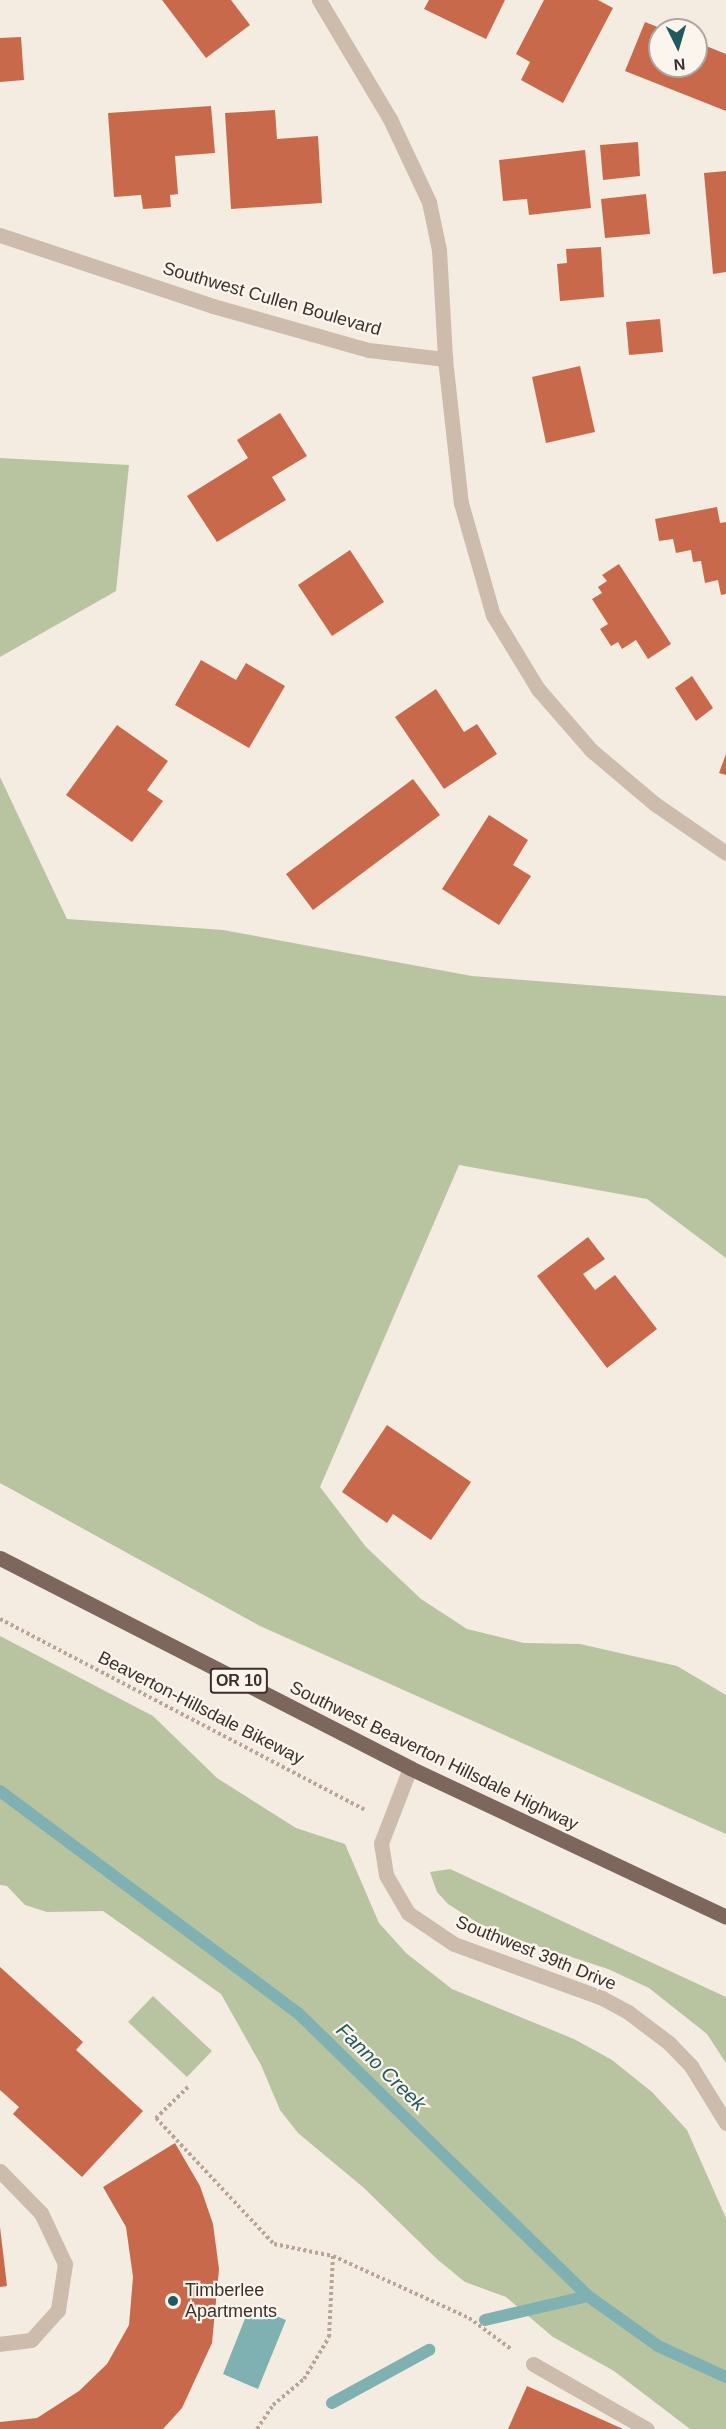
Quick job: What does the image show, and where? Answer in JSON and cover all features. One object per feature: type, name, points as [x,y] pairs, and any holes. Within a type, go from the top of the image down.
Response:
[{"type":"main road","name":"Southwest Beaverton Hillsdale Highway","points":[[0,1558],[410,1768],[726,1917]]},
{"type":"street","points":[[319,0],[390,118],[429,202],[439,250],[445,359],[461,503],[481,581],[493,615],[513,653],[538,689],[591,750],[655,804],[726,853]]},
{"type":"street","name":"Southwest Cullen Boulevard","points":[[0,235],[213,306],[369,350],[445,359]]},
{"type":"street","name":"Southwest 39th Drive","points":[[410,1768],[381,1843],[386,1875],[408,1913],[454,1944],[628,2012],[669,2043],[691,2066],[726,2122]]},
{"type":"street","points":[[0,2171],[41,2213],[65,2265],[58,2310],[31,2340],[0,2344]]},
{"type":"street","points":[[533,2364],[647,2429]]},
{"type":"path","name":"Beaverton-Hillsdale Bikeway","points":[[0,1619],[388,1822]]},
{"type":"path","points":[[188,2087],[156,2118],[274,2244],[333,2256],[469,2318],[490,2335]]},
{"type":"path","points":[[257,2429],[273,2405],[304,2379],[329,2337],[333,2256]]},
{"type":"green space","points":[[0,458],[129,465],[116,591],[0,657]]},
{"type":"green space","points":[[0,777],[67,919],[223,930],[472,976],[726,996],[726,1258],[647,1199],[459,1165],[320,1487],[366,1547],[421,1599],[467,1629],[524,1643],[580,1644],[677,1666],[726,1695],[726,1834],[260,1626],[0,1483]]},
{"type":"green space","points":[[0,1636],[153,1716],[217,1778],[296,1828],[345,1844],[379,1923],[406,1953],[452,1989],[574,2039],[612,2060],[652,2092],[687,2130],[726,2218],[726,2429],[690,2429],[614,2371],[553,2337],[506,2297],[465,2282],[438,2260],[364,2188],[298,2133],[280,2110],[261,2065],[221,1994],[103,1911],[47,1912],[25,1905],[7,1886],[0,1885]]},
{"type":"green space","points":[[450,1869],[726,1997],[726,2063],[707,2034],[649,1988],[608,1969],[489,1930],[448,1904],[437,1892],[430,1872]]},
{"type":"green space","points":[[153,1996],[212,2051],[187,2077],[128,2022]]},
{"type":"water","points":[[250,2306],[286,2320],[258,2389],[223,2374]]},
{"type":"building","points":[[162,0],[231,0],[250,25],[206,58]]},
{"type":"building","points":[[429,0],[505,0],[486,39],[424,9]]},
{"type":"building","points":[[544,0],[598,0],[613,8],[563,103],[521,80],[530,62],[516,54]]},
{"type":"building","points":[[645,22],[648,23],[648,78],[708,78],[708,47],[726,54],[726,111],[625,71]]},
{"type":"building","points":[[21,37],[24,80],[0,82],[0,38]]},
{"type":"building","points":[[211,106],[215,153],[175,156],[178,194],[170,195],[171,207],[143,209],[141,195],[114,197],[108,113]]},
{"type":"building","points":[[275,110],[277,139],[318,136],[322,203],[231,209],[225,113]]},
{"type":"building","points":[[638,142],[640,176],[603,180],[600,145]]},
{"type":"building","points":[[585,150],[591,208],[529,215],[527,199],[503,201],[499,160]]},
{"type":"building","points":[[726,171],[726,272],[713,274],[704,173]]},
{"type":"building","points":[[646,194],[650,234],[605,238],[601,199]]},
{"type":"building","points":[[601,247],[604,297],[560,301],[557,264],[567,263],[566,249]]},
{"type":"building","points":[[660,319],[663,352],[629,355],[626,322]]},
{"type":"building","points":[[580,366],[595,432],[546,443],[532,377]]},
{"type":"building","points":[[280,413],[307,456],[272,477],[286,500],[217,542],[187,496],[248,458],[237,440]]},
{"type":"building","points":[[717,507],[720,523],[726,522],[726,594],[721,595],[718,580],[705,583],[701,561],[693,562],[691,550],[676,553],[673,539],[659,541],[655,519]]},
{"type":"building","points":[[350,550],[384,602],[332,636],[298,585]]},
{"type":"building","points":[[619,564],[671,644],[648,659],[636,640],[622,649],[618,642],[611,646],[600,629],[608,624],[592,599],[602,593],[598,587],[607,581],[602,575]]},
{"type":"building","points":[[201,660],[236,680],[246,663],[285,686],[249,748],[175,705]]},
{"type":"building","points":[[692,676],[713,708],[696,721],[675,688]]},
{"type":"building","points":[[436,689],[464,732],[477,724],[497,754],[444,789],[395,717]]},
{"type":"building","points":[[117,725],[168,761],[147,790],[163,801],[132,842],[66,795]]},
{"type":"building","points":[[726,754],[726,775],[719,773]]},
{"type":"building","points":[[413,779],[440,815],[313,910],[286,874]]},
{"type":"building","points":[[489,815],[528,840],[513,865],[531,876],[499,925],[442,889]]},
{"type":"building","points":[[588,1237],[605,1259],[583,1274],[595,1290],[615,1275],[657,1329],[607,1368],[537,1276]]},
{"type":"building","points":[[387,1425],[471,1482],[431,1540],[393,1514],[387,1523],[342,1492]]},
{"type":"building","points":[[0,1967],[83,2042],[76,2050],[143,2111],[82,2177],[13,2114],[19,2107],[0,2090]]},
{"type":"building","name":"Timberlee Apartments","points":[[175,2143],[200,2186],[213,2224],[219,2269],[212,2343],[182,2408],[163,2429],[0,2429],[0,2422],[37,2418],[79,2391],[107,2364],[129,2325],[133,2277],[126,2227],[103,2187]]},
{"type":"building","points":[[0,2227],[7,2286],[0,2287]]},
{"type":"building","points":[[527,2386],[623,2429],[508,2429]]},
{"type":"waterway","name":"Fanno Creek","points":[[0,1791],[298,2013],[588,2296],[658,2346],[726,2377]]},
{"type":"waterway","points":[[485,2320],[588,2296]]},
{"type":"waterway","points":[[332,2403],[429,2350]]},
{"type":"place","name":"Timberlee Apartments","points":[[173,2301]]}]
